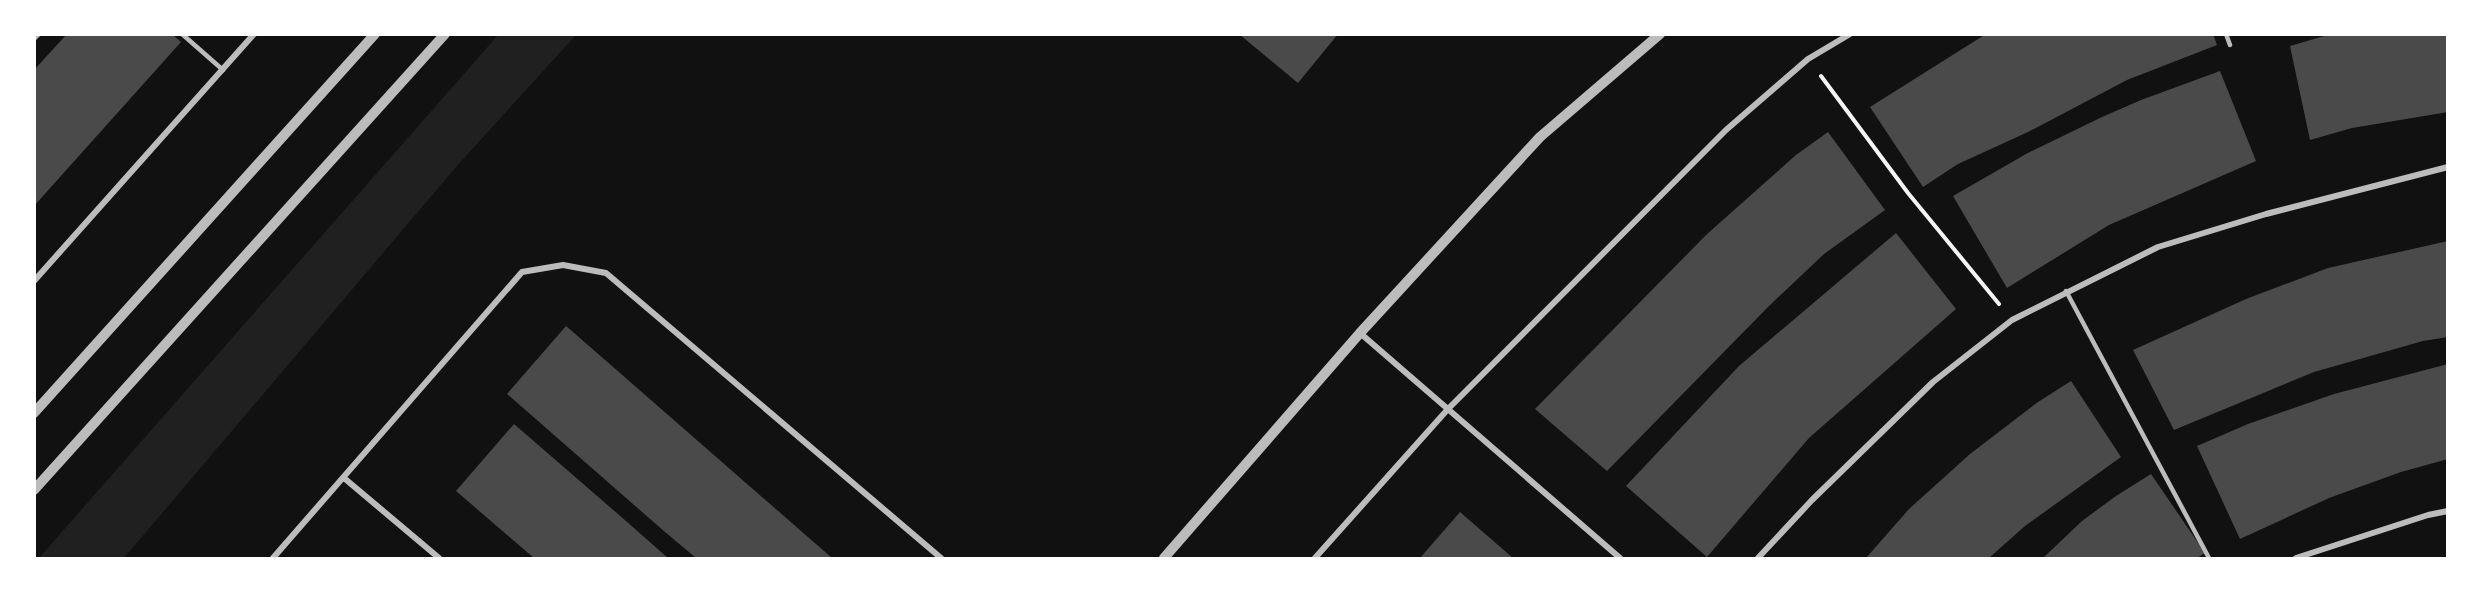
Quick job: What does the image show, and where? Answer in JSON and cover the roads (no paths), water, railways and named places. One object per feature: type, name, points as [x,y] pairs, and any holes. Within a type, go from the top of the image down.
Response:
[{"type":"street","points":[[34,281],[254,34]]},
{"type":"street","points":[[34,412],[375,34]]},
{"type":"street","points":[[34,490],[445,34]]},
{"type":"street","points":[[1164,558],[1360,333],[1540,137],[1660,34]]},
{"type":"street","points":[[1315,558],[1448,409],[1726,129],[1808,59],[1850,34]]},
{"type":"street","points":[[1758,558],[1812,500],[1933,382],[2012,320],[2158,247],[2266,214],[2448,167]]},
{"type":"street","points":[[273,558],[522,272],[564,265],[606,273],[941,558]]},
{"type":"street","points":[[1360,333],[1620,558]]},
{"type":"street","points":[[344,477],[440,558]]},
{"type":"street","points":[[2296,558],[2428,515],[2448,511]]},
{"type":"lane","points":[[34,39],[39,34]]},
{"type":"lane","points":[[182,34],[223,70]]},
{"type":"lane","points":[[2226,34],[2230,45]]},
{"type":"lane","points":[[2066,291],[2209,558]]}]
